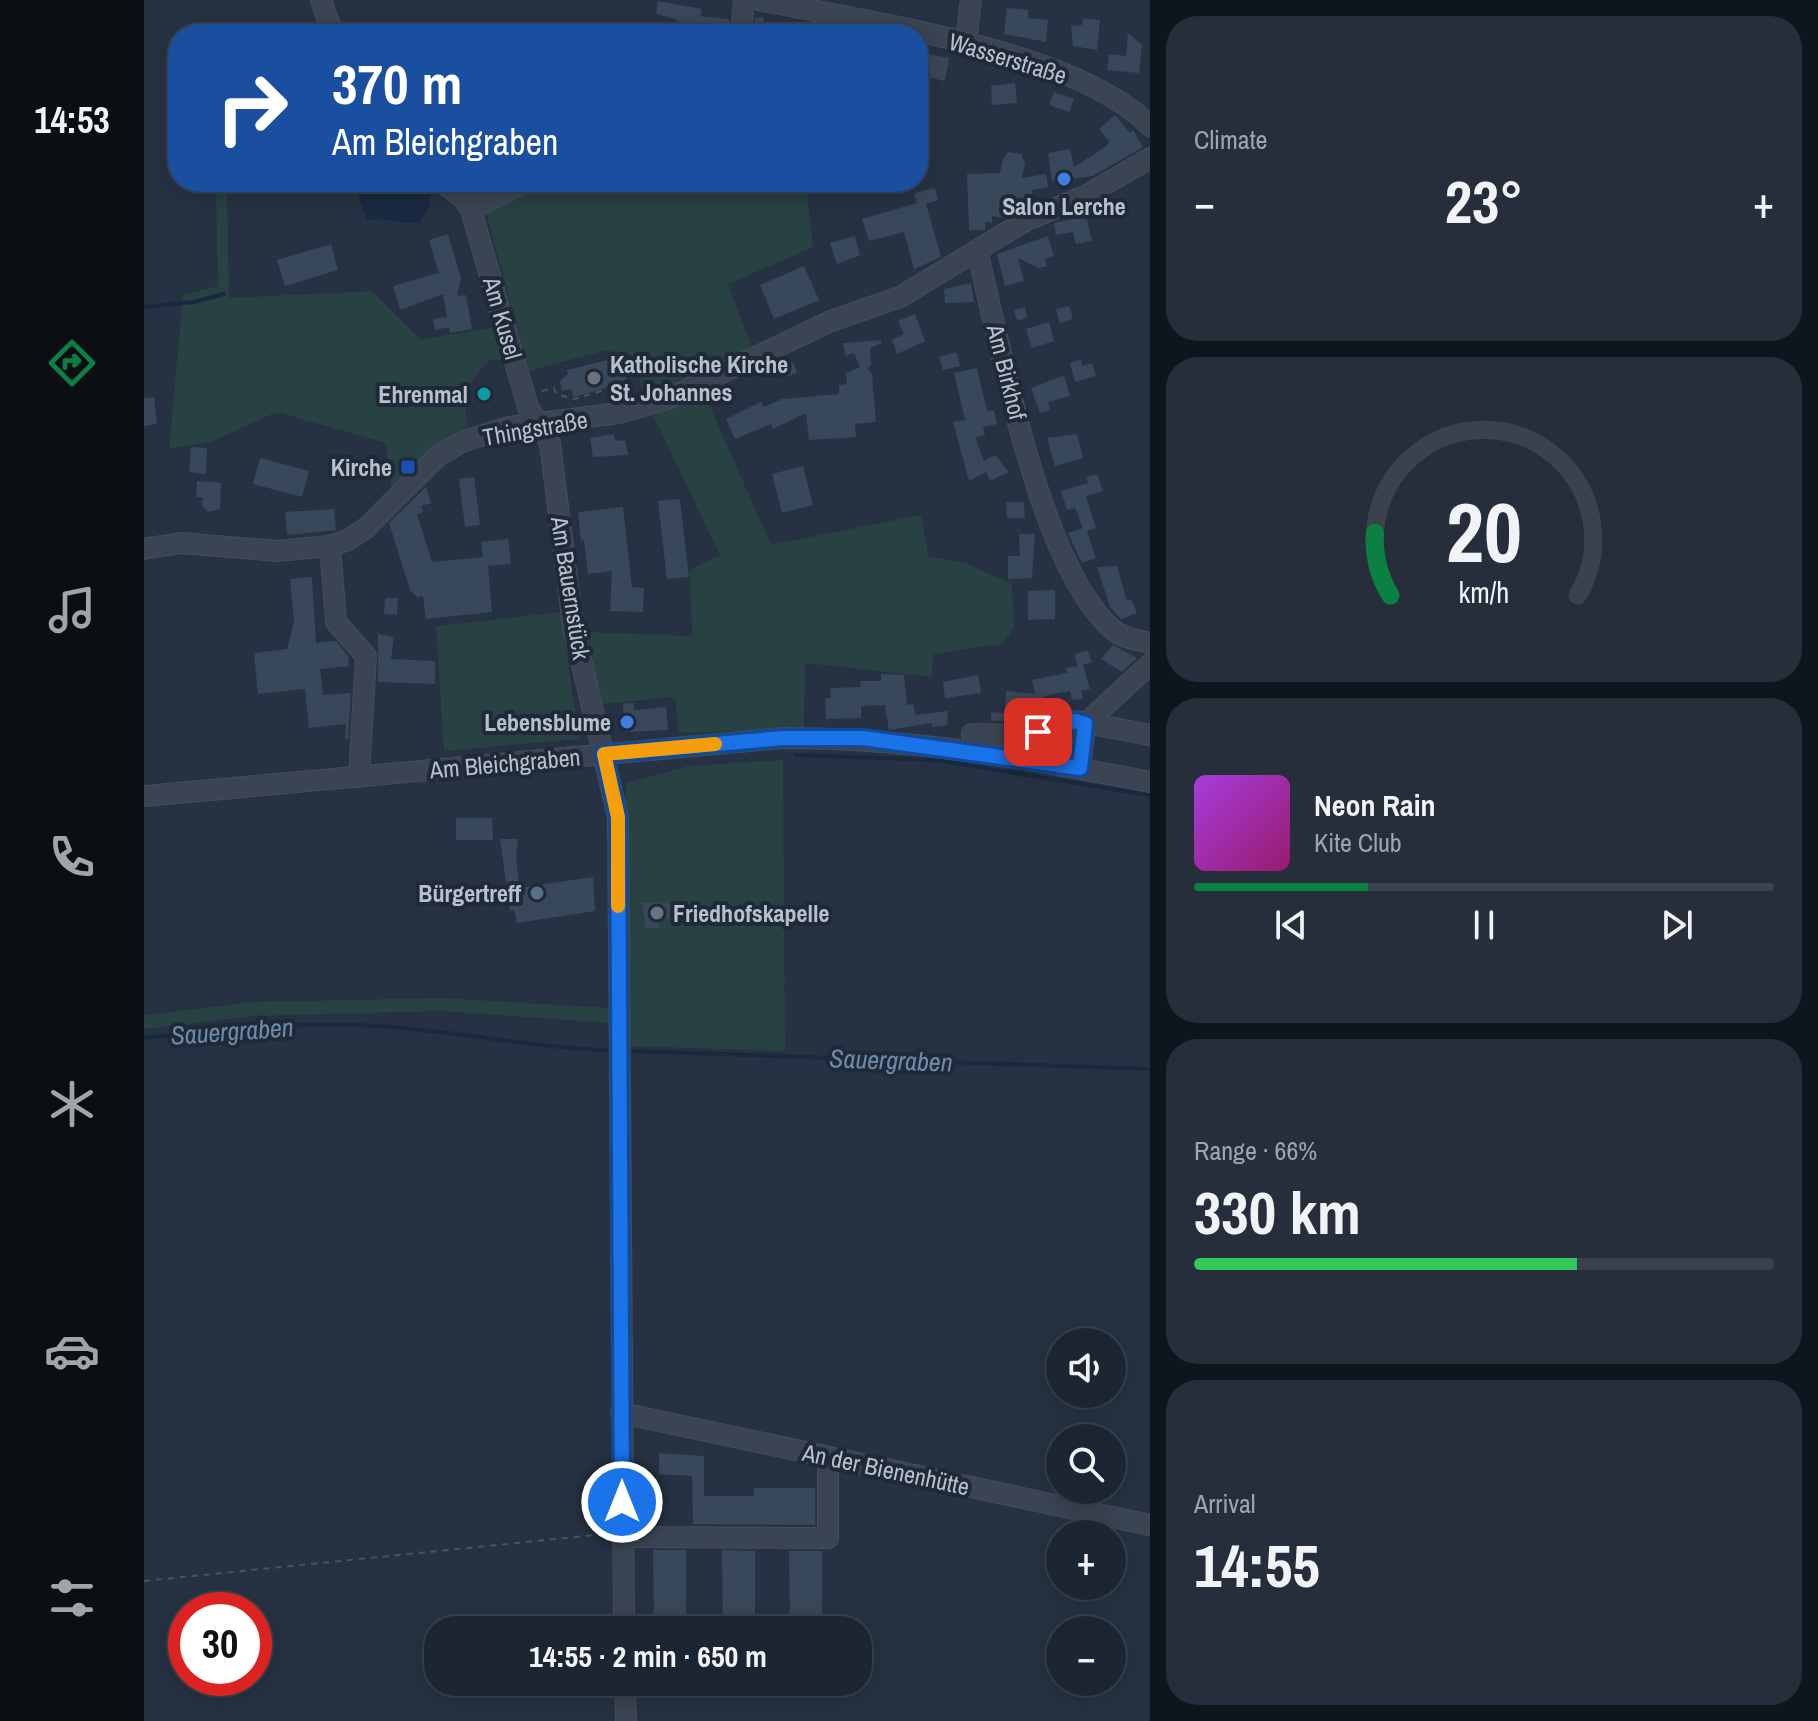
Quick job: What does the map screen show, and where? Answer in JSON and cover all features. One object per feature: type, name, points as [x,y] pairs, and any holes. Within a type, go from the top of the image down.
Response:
[{"type":"street","points":[[321,0],[329,24]]},
{"type":"street","points":[[742,24],[744,0]]},
{"type":"street","name":"Wasserstraße","points":[[759,0],[877,24]]},
{"type":"street","points":[[966,42],[971,0]]},
{"type":"street","name":"Wasserstraße","points":[[928,34],[966,42],[1094,86],[1150,126]]},
{"type":"street","points":[[977,251],[1027,220],[1085,196],[1150,158]]},
{"type":"street","name":"Am Kusel","points":[[455,192],[471,210],[525,396],[539,423]]},
{"type":"street","points":[[471,210],[505,192]]},
{"type":"street","name":"Thingstraße","points":[[144,549],[181,543],[277,551],[330,546],[366,528],[438,456],[477,436],[539,423],[619,413],[667,399],[831,321],[890,302],[931,281],[977,251]]},
{"type":"street","name":"Am Birkhof","points":[[977,251],[1026,448],[1066,566],[1094,611],[1113,629],[1125,637],[1150,643]]},
{"type":"street","name":"Am Bauernstück","points":[[539,423],[550,443],[573,626],[618,817],[624,1616]]},
{"type":"street","points":[[330,546],[336,622],[366,656],[359,777]]},
{"type":"street","points":[[1080,768],[1085,724],[1150,664]]},
{"type":"street","points":[[972,734],[1017,735],[1075,721],[1150,735]]},
{"type":"street","name":"Am Bleichgraben","points":[[144,796],[783,738],[863,738],[1080,768],[1150,782]]},
{"type":"street","name":"An der Bienenhütte","points":[[621,1413],[1150,1525]]},
{"type":"street","points":[[622,1532],[631,1537],[828,1538],[828,1457]]},
{"type":"street","points":[[625,1696],[626,1721]]},
{"type":"path","points":[[525,396],[554,388],[556,394],[574,399],[612,388],[619,413]]},
{"type":"path","points":[[144,1581],[622,1532]]},
{"type":"green space","points":[[216,192],[227,192],[229,298],[372,291],[421,340],[500,326],[507,361],[492,359],[473,381],[467,397],[468,426],[392,488],[386,443],[277,412],[210,442],[169,449],[183,295],[218,286]]},
{"type":"green space","points":[[474,192],[481,192],[491,209],[521,192],[807,192],[813,247],[728,284],[752,347],[644,396],[633,356],[606,350],[529,371],[486,212]]},
{"type":"green space","points":[[704,393],[771,545],[921,515],[928,556],[965,563],[1012,584],[1014,627],[1003,644],[933,654],[932,677],[805,663],[804,729],[679,733],[675,697],[602,704],[586,632],[692,636],[690,570],[720,555],[653,415]]},
{"type":"green space","points":[[561,612],[579,739],[444,751],[436,626]]},
{"type":"green space","points":[[783,760],[785,1051],[629,1046],[626,783],[689,766]]},
{"type":"green space","points":[[442,998],[611,1008],[611,1023],[442,1011],[255,1016],[144,1029],[144,1015],[254,1002]]},
{"type":"water","points":[[360,192],[430,193],[428,210],[419,223],[367,220],[359,198]]},
{"type":"building","points":[[658,1],[702,9],[701,16],[729,19],[729,24],[676,24],[677,20],[656,14]]},
{"type":"building","points":[[1007,8],[1028,10],[1028,18],[1048,20],[1046,42],[1004,34]]},
{"type":"building","points":[[763,17],[764,24],[755,24],[755,18]]},
{"type":"building","points":[[1083,18],[1100,20],[1097,50],[1073,46],[1071,26],[1082,25]]},
{"type":"building","points":[[1128,33],[1142,45],[1139,73],[1107,70],[1109,54],[1126,56]]},
{"type":"building","points":[[928,54],[949,58],[945,81],[928,77]]},
{"type":"building","points":[[1015,83],[1017,103],[992,105],[991,86]]},
{"type":"building","points":[[1054,92],[1074,99],[1069,112],[1049,105]]},
{"type":"building","points":[[1115,115],[1130,133],[1133,130],[1143,147],[1093,176],[1052,181],[1048,153],[1070,149],[1074,167],[1107,146],[1109,141],[1099,129]]},
{"type":"building","points":[[1008,152],[1021,154],[1025,163],[1022,178],[1046,174],[1048,187],[1032,190],[1033,200],[1007,197],[1004,218],[992,216],[992,223],[985,222],[985,230],[969,230],[967,174],[1000,173]]},
{"type":"building","points":[[935,188],[938,200],[926,204],[941,257],[914,269],[904,232],[869,241],[862,219],[917,203],[914,193]]},
{"type":"building","points":[[1086,216],[1092,241],[1076,244],[1073,232],[1056,235],[1054,223]]},
{"type":"building","points":[[448,234],[461,278],[457,296],[466,295],[472,329],[450,333],[449,327],[435,330],[433,319],[447,317],[443,294],[400,310],[393,286],[439,273],[429,240]]},
{"type":"building","points":[[855,236],[860,255],[837,264],[830,243]]},
{"type":"building","points":[[1048,236],[1054,256],[1045,259],[1047,266],[1039,268],[1018,258],[1024,281],[1005,286],[997,254]]},
{"type":"building","points":[[331,244],[338,270],[285,286],[277,260]]},
{"type":"building","points":[[804,266],[819,300],[774,319],[760,285]]},
{"type":"building","points":[[971,283],[974,302],[945,303],[944,289]]},
{"type":"building","points":[[1069,306],[1073,319],[1060,323],[1056,309]]},
{"type":"building","points":[[1025,307],[1027,318],[1017,321],[1014,310]]},
{"type":"building","points":[[915,314],[925,341],[897,354],[892,340],[904,334],[898,321]]},
{"type":"building","points":[[1049,322],[1054,341],[1032,348],[1026,329]]},
{"type":"building","points":[[881,340],[882,343],[870,348],[871,366],[868,368],[872,374],[876,422],[855,424],[856,437],[809,440],[806,413],[773,429],[771,424],[735,439],[726,419],[761,402],[764,407],[782,399],[839,394],[839,385],[847,384],[846,373],[860,367],[854,353],[845,356],[843,343]]},
{"type":"building","points":[[956,352],[960,366],[943,370],[939,357]]},
{"type":"building","points":[[1081,359],[1082,366],[1092,363],[1096,376],[1075,382],[1070,363]]},
{"type":"building","name":"Katholische Kirche St. Johannes","points":[[608,360],[610,365],[626,365],[626,387],[614,390],[613,386],[574,397],[571,389],[562,391],[560,381],[568,374],[567,370]]},
{"type":"building","points":[[793,362],[797,373],[785,377],[781,366]]},
{"type":"building","points":[[977,368],[987,411],[994,410],[997,424],[983,427],[985,435],[975,437],[984,461],[995,455],[1009,472],[990,481],[986,472],[969,481],[953,422],[965,420],[954,373]]},
{"type":"building","points":[[1064,375],[1070,396],[1048,402],[1050,410],[1040,413],[1031,388]]},
{"type":"building","points":[[154,397],[157,424],[144,426],[144,398]]},
{"type":"building","points":[[614,434],[615,441],[625,440],[628,455],[593,457],[590,438]]},
{"type":"building","points":[[1077,434],[1083,458],[1055,466],[1047,438]]},
{"type":"building","points":[[191,447],[207,448],[206,474],[189,472]]},
{"type":"building","points":[[260,458],[309,471],[302,497],[253,484]]},
{"type":"building","points":[[803,466],[813,505],[782,513],[772,474]]},
{"type":"building","points":[[1097,474],[1103,491],[1086,496],[1096,528],[1087,531],[1096,558],[1082,563],[1068,533],[1083,528],[1075,508],[1067,510],[1061,491],[1088,483],[1086,477]]},
{"type":"building","points":[[474,477],[480,525],[465,527],[459,479]]},
{"type":"building","points":[[197,481],[221,483],[220,509],[208,512],[202,506],[203,497],[196,497]]},
{"type":"building","points":[[426,487],[431,503],[421,506],[423,512],[417,514],[432,562],[483,557],[481,542],[508,539],[511,564],[488,566],[492,612],[426,619],[423,596],[417,597],[410,590],[389,523]]},
{"type":"building","points":[[680,499],[689,577],[667,579],[658,501]]},
{"type":"building","points":[[1006,502],[1024,502],[1025,518],[1007,518]]},
{"type":"building","points":[[623,507],[632,587],[644,588],[643,612],[610,611],[612,571],[588,574],[584,540],[581,541],[578,512]]},
{"type":"building","points":[[334,509],[336,530],[287,535],[285,512]]},
{"type":"building","points":[[1019,534],[1035,534],[1032,578],[1008,579],[1008,556],[1020,556]]},
{"type":"building","points":[[1117,566],[1127,601],[1131,599],[1137,613],[1121,619],[1110,607],[1097,567]]},
{"type":"building","points":[[312,577],[316,643],[336,641],[348,656],[349,666],[320,669],[323,695],[351,693],[348,739],[345,739],[346,724],[309,728],[305,689],[258,694],[254,653],[287,649],[294,622],[290,579]]},
{"type":"building","points":[[1055,590],[1055,619],[1028,620],[1028,591]]},
{"type":"building","points":[[385,598],[398,598],[397,615],[384,614]]},
{"type":"building","points":[[378,634],[394,637],[391,659],[435,661],[435,684],[378,682]]},
{"type":"building","points":[[1113,645],[1137,658],[1122,672],[1101,659]]},
{"type":"building","points":[[1087,650],[1092,662],[1083,665],[1090,689],[1081,691],[1083,699],[1072,700],[1070,691],[1044,696],[1047,709],[1025,706],[1024,720],[991,721],[991,712],[1005,713],[1006,691],[1035,694],[1032,680],[1067,673],[1066,668],[1078,666],[1074,655]]},
{"type":"building","points":[[881,674],[904,675],[907,705],[913,704],[916,715],[948,711],[947,725],[932,727],[932,723],[889,730],[885,705],[861,706],[861,718],[826,719],[825,698],[831,698],[830,688],[861,687],[860,681],[881,681]]},
{"type":"building","points":[[978,675],[981,693],[945,698],[943,682]]},
{"type":"building","points":[[634,703],[634,710],[666,707],[668,730],[625,732],[623,704]]},
{"type":"building","points":[[456,818],[492,818],[493,840],[456,840]]},
{"type":"building","name":"Bürgertreff","points":[[500,839],[518,839],[516,858],[519,882],[524,881],[525,887],[593,877],[595,911],[517,923],[514,910],[510,911]]},
{"type":"building","name":"Friedhofskapelle","points":[[642,903],[670,903],[670,919],[659,919],[659,928],[646,928]]},
{"type":"building","points":[[659,1453],[704,1456],[704,1496],[754,1496],[754,1488],[815,1488],[815,1525],[693,1524],[692,1476],[659,1474]]},
{"type":"building","points":[[653,1550],[686,1550],[686,1616],[654,1616]]},
{"type":"building","points":[[722,1550],[755,1551],[755,1616],[723,1616]]},
{"type":"building","points":[[789,1551],[822,1551],[822,1616],[790,1616]]},
{"type":"waterway","points":[[144,307],[194,302],[224,294]]},
{"type":"waterway","points":[[796,755],[935,760],[1150,795]]},
{"type":"waterway","name":"Sauergraben","points":[[144,1038],[278,1026],[345,1025],[607,1050]]},
{"type":"waterway","name":"Sauergraben","points":[[631,1051],[1150,1069]]},
{"type":"slow traffic","points":[[618,906],[618,817],[604,754],[715,744]]},
{"type":"place","name":"Salon Lerche","points":[[1064,179]]},
{"type":"place","name":"Katholische Kirche St. Johannes","points":[[594,378]]},
{"type":"place","name":"Ehrenmal","points":[[484,394]]},
{"type":"place","name":"Kirche","points":[[408,467]]},
{"type":"place","name":"Lebensblume","points":[[627,722]]},
{"type":"place","name":"Bürgertreff","points":[[537,893]]},
{"type":"place","name":"Friedhofskapelle","points":[[657,913]]},
{"type":"route","points":[[622,1502],[618,817],[604,754],[783,738],[863,738],[942,746],[1080,768],[1085,724],[1075,721],[1038,732]]}]
